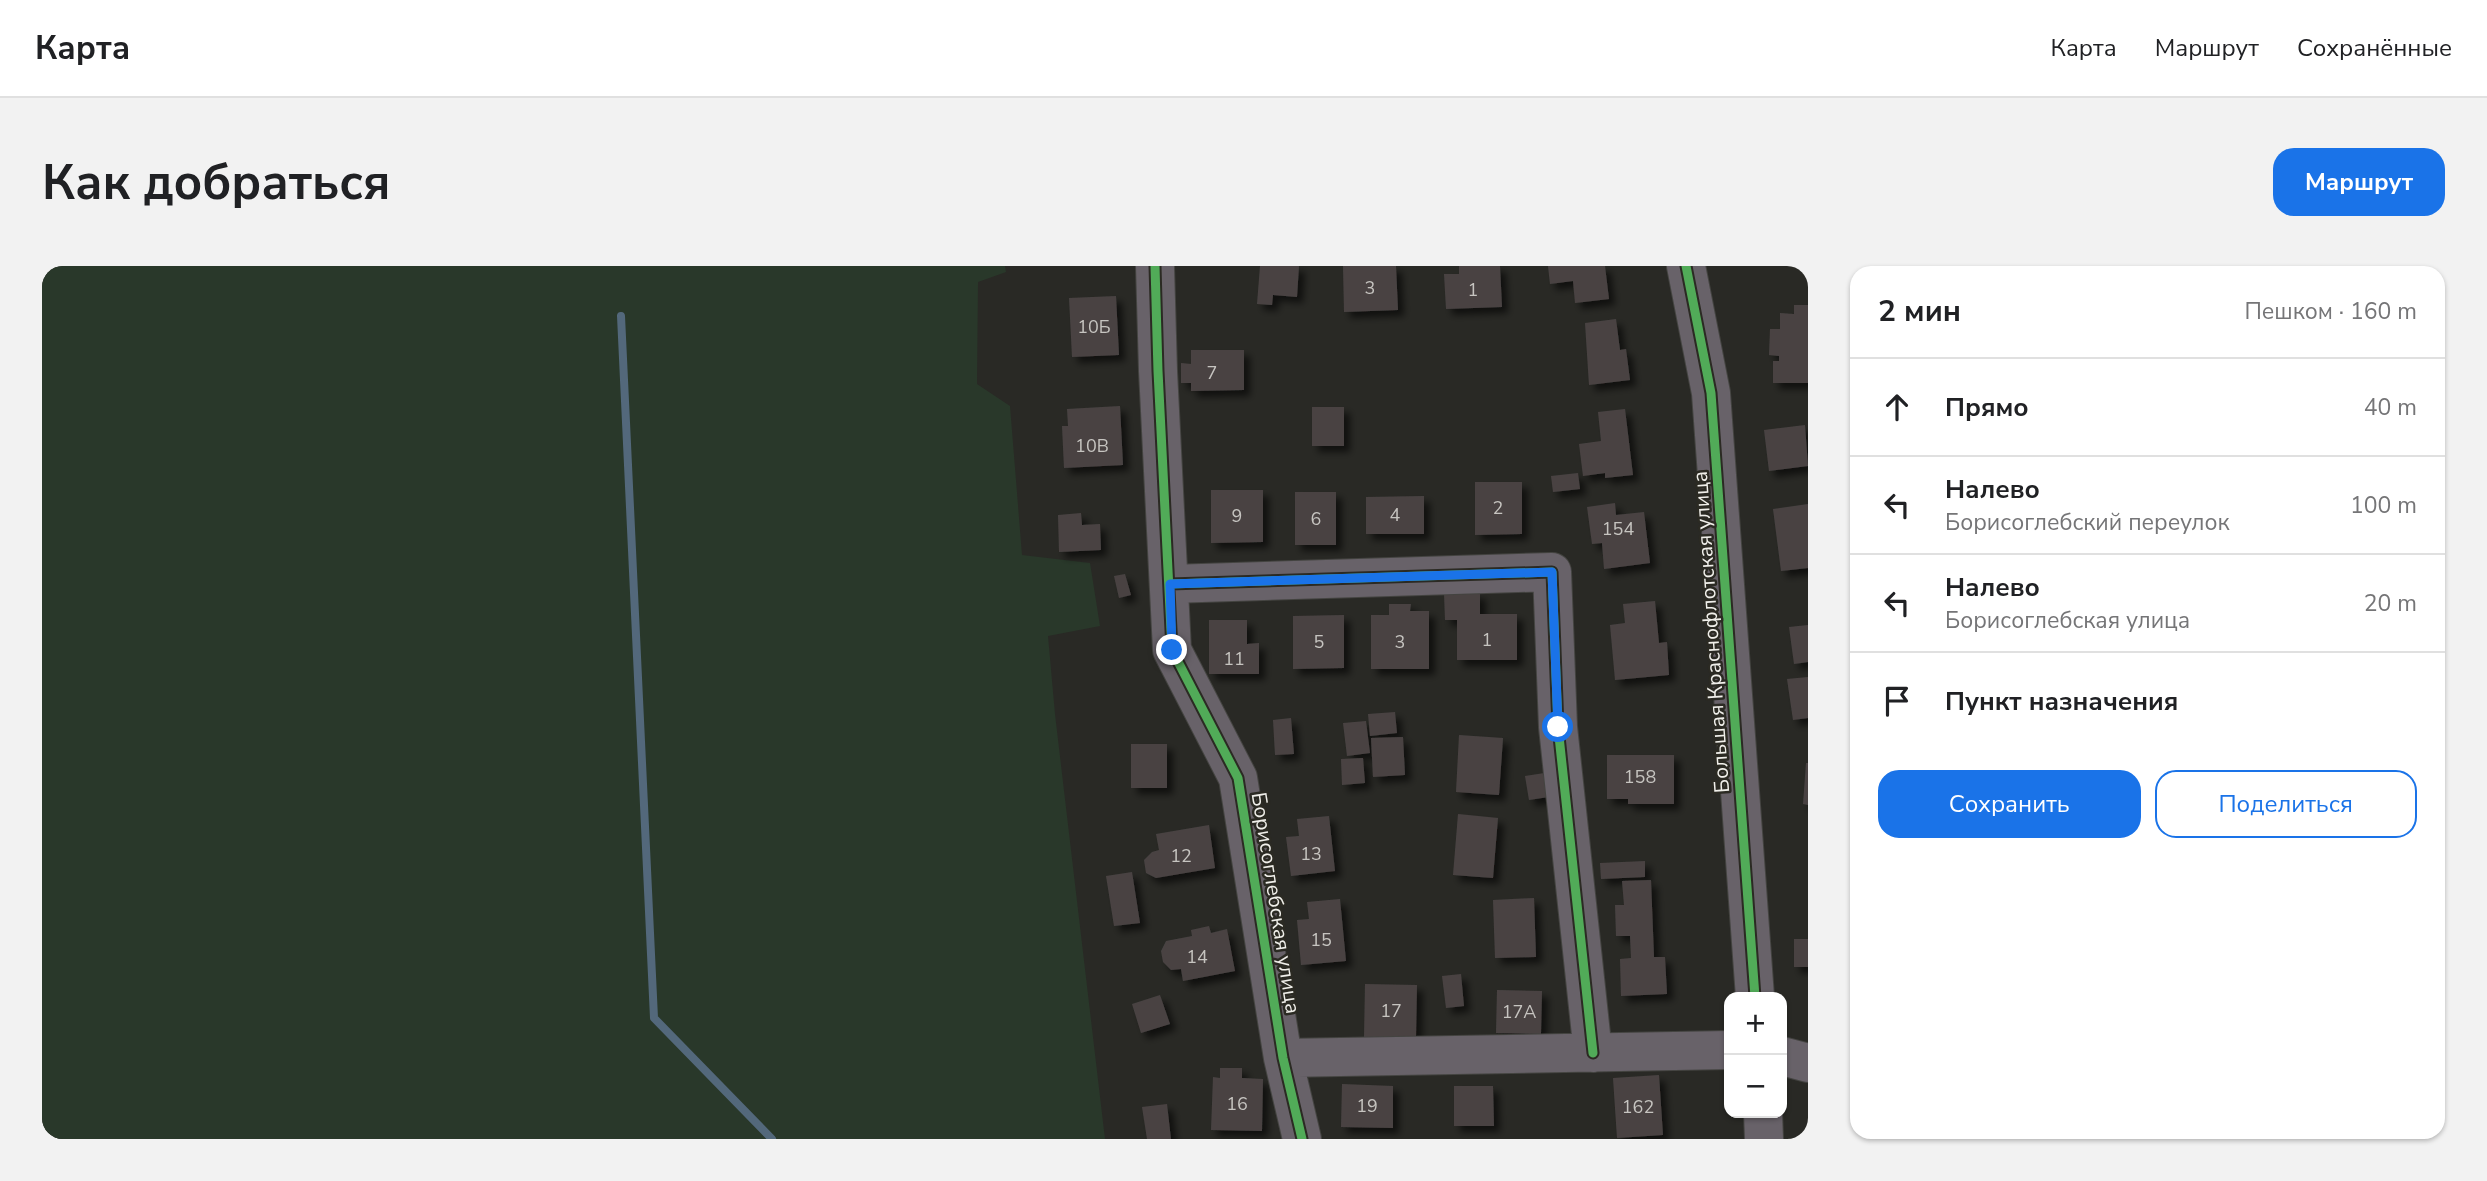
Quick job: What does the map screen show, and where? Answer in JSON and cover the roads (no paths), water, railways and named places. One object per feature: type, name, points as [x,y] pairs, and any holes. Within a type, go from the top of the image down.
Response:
[{"type":"street","name":"Борисоглебская улица","points":[[1155,266],[1172,650],[1238,778],[1283,1058],[1302,1139]]},
{"type":"street","name":"Большая Краснофлотская улица","points":[[1686,266],[1711,393],[1755,992]]},
{"type":"street","points":[[1170,584],[1552,572],[1558,727],[1592,1053]]},
{"type":"street","points":[[1283,1058],[1724,1050]]},
{"type":"street","points":[[1787,1057],[1808,1063]]},
{"type":"street","points":[[1763,1118],[1764,1139]]},
{"type":"waterway","points":[[621,316],[654,1018],[772,1139]]}]
